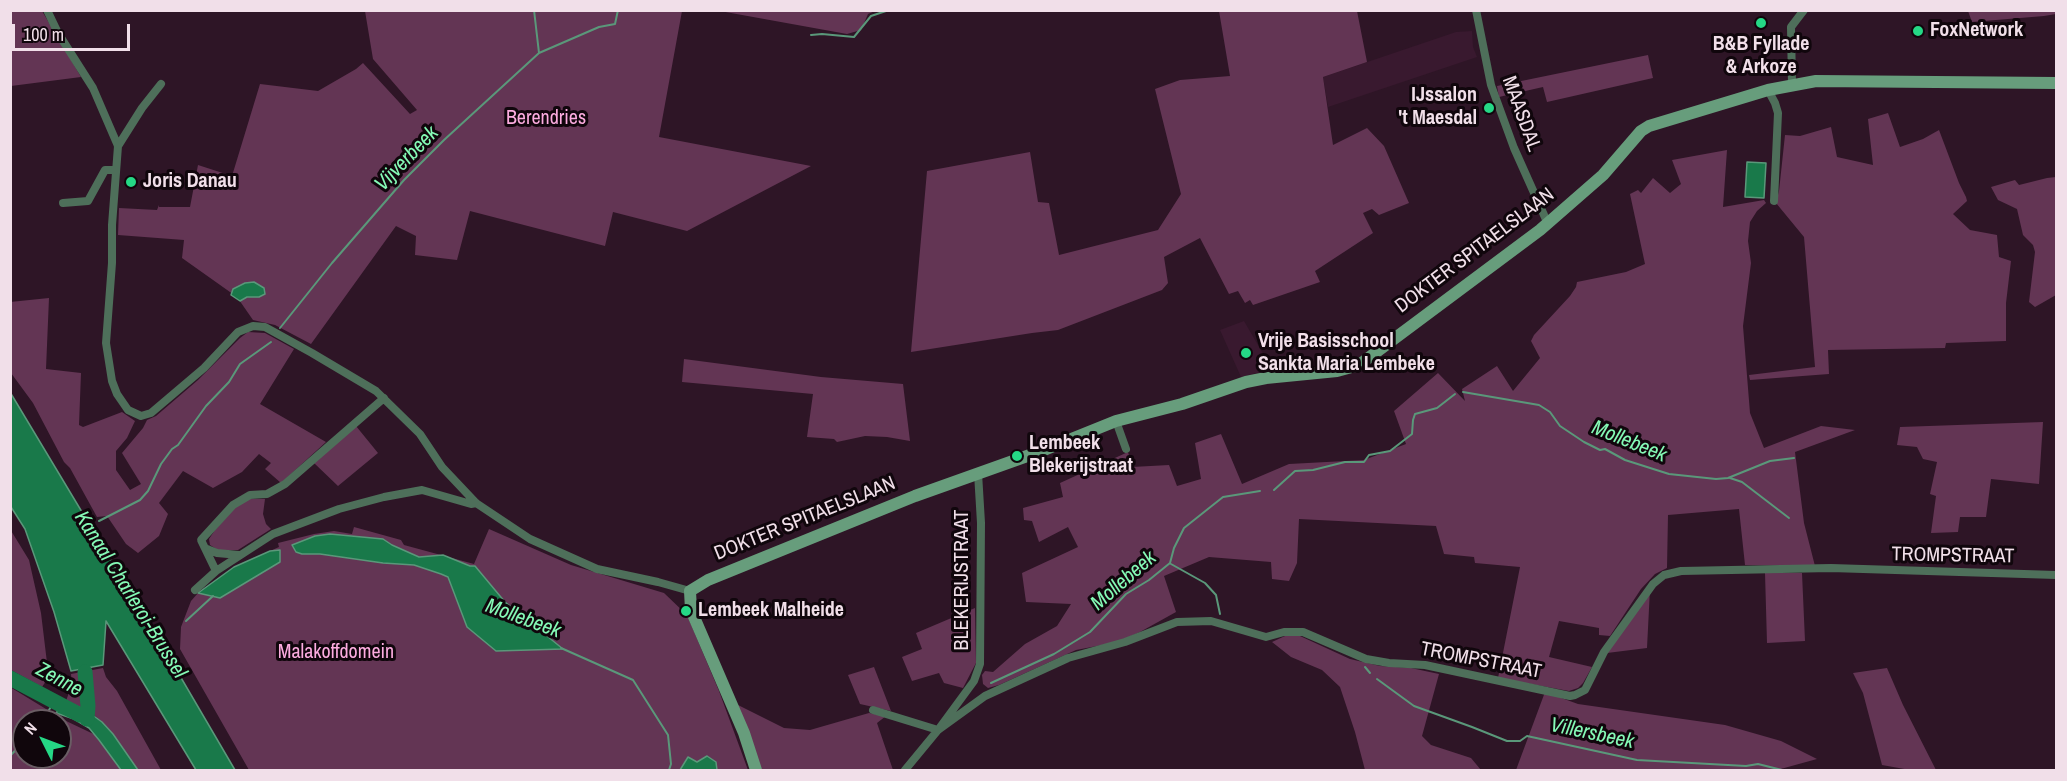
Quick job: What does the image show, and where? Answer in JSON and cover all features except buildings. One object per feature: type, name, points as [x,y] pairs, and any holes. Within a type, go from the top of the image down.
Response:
[{"type":"street","points":[[47,10],[58,33],[93,88],[118,146]]},
{"type":"street","name":"MAASDAL","points":[[1476,10],[1491,85],[1514,148],[1548,224]]},
{"type":"street","points":[[1792,85],[1790,28],[1792,22],[1804,10]]},
{"type":"street","name":"DOKTER SPITAELSLAAN","points":[[695,588],[772,552],[1116,421],[1182,404],[1246,382],[1337,371],[1359,365],[1548,224],[1603,175],[1641,131],[1649,126],[1768,90],[1816,81],[2056,83]]},
{"type":"street","points":[[161,84],[142,108],[118,146],[106,343],[114,388],[123,405],[131,413],[141,416],[151,413],[204,368],[238,332],[253,326],[265,327],[312,352],[372,388],[384,398],[420,434],[442,467],[476,503],[530,539],[597,569],[695,588],[691,610],[744,733],[756,771]]},
{"type":"street","points":[[1768,90],[1778,113],[1774,201]]},
{"type":"street","points":[[63,203],[88,201],[105,170],[116,170]]},
{"type":"street","points":[[216,571],[201,540],[233,505],[250,495],[267,494],[285,484],[384,398]]},
{"type":"street","points":[[1116,421],[1126,449]]},
{"type":"street","name":"BLEKERIJSTRAAT","points":[[905,771],[974,681],[981,664],[981,523],[978,473]]},
{"type":"street","points":[[195,590],[216,571],[273,534],[339,508],[384,497],[427,491],[450,499],[476,503]]},
{"type":"street","points":[[207,549],[218,553],[239,555]]},
{"type":"street","name":"TROMPSTRAAT","points":[[938,730],[985,696],[1068,658],[1125,642],[1177,622],[1210,621],[1266,637],[1284,632],[1303,632],[1366,659],[1425,665],[1570,696],[1585,690],[1604,652],[1653,584],[1664,575],[1680,571],[1845,568],[2056,575]]},
{"type":"street","points":[[974,681],[977,690],[985,696]]},
{"type":"street","points":[[873,710],[938,730]]},
{"type":"shaded area","points":[[1472,31],[1473,47],[1477,57],[1328,107],[1323,77],[1456,32]]},
{"type":"shaded area","name":"Vrije Basisschool Sankta Maria Lembeke","points":[[1244,321],[1272,369],[1241,377],[1220,330]]},
{"type":"green space","points":[[875,10],[868,14],[861,30],[847,34],[720,11]]},
{"type":"green space","points":[[2056,10],[2056,14],[2044,16],[1972,22],[1968,11]]},
{"type":"green space","points":[[10,11],[42,11],[81,77],[11,86]]},
{"type":"green space","name":"Berendries","points":[[365,11],[682,11],[659,137],[811,166],[687,231],[613,212],[605,246],[470,211],[457,260],[415,255],[416,236],[396,226],[311,344],[275,325],[253,320],[237,297],[182,258],[184,240],[118,235],[119,208],[157,210],[159,205],[159,207],[190,207],[198,165],[232,176],[260,84],[318,91],[363,63],[410,114],[417,110],[373,59]]},
{"type":"green space","points":[[1219,11],[1357,11],[1367,62],[1323,77],[1333,145],[1367,128],[1384,146],[1409,203],[1379,215],[1372,209],[1363,213],[1373,233],[1315,271],[1320,282],[1253,305],[1250,300],[1245,303],[1238,291],[1229,294],[1200,238],[1164,257],[1168,283],[1162,290],[1058,330],[911,352],[927,171],[1030,152],[1038,202],[1049,203],[1059,255],[1158,230],[1181,194],[1155,89],[1180,80],[1230,76]]},
{"type":"green space","points":[[1648,55],[1653,78],[1547,102],[1543,87],[1499,97],[1497,86]]},
{"type":"green space","points":[[1888,113],[1900,147],[1923,139],[1939,130],[1967,201],[1953,214],[1970,230],[1997,235],[1999,257],[2011,261],[2006,303],[2006,341],[1946,343],[1945,348],[1828,350],[1829,374],[1750,380],[1749,375],[1815,367],[1804,237],[1776,203],[1785,135],[1800,136],[1831,127],[1837,157],[1873,165],[1868,119]]},
{"type":"green space","points":[[1727,150],[1723,207],[1764,200],[1766,203],[1750,222],[1748,241],[1751,263],[1743,326],[1750,413],[1764,448],[1821,426],[1855,430],[1795,452],[1804,523],[1815,566],[1745,565],[1739,509],[1668,515],[1667,568],[1655,574],[1641,589],[1610,636],[1599,635],[1599,628],[1559,621],[1549,657],[1592,667],[1583,683],[1578,688],[1569,691],[1498,678],[1520,567],[1475,563],[1474,557],[1444,554],[1436,526],[1299,519],[1297,563],[1289,581],[1272,579],[1271,562],[1209,557],[1164,576],[1176,612],[1118,642],[1076,650],[999,685],[988,688],[983,684],[982,675],[985,671],[993,672],[1025,644],[1057,626],[1071,604],[1026,602],[1022,573],[1078,547],[1068,527],[1039,542],[1032,521],[1024,520],[1023,508],[1063,497],[1060,483],[1128,452],[1132,467],[1169,465],[1177,486],[1201,479],[1195,443],[1221,434],[1242,484],[1289,464],[1364,460],[1406,444],[1394,411],[1438,373],[1465,401],[1462,389],[1497,366],[1513,391],[1540,358],[1531,341],[1534,335],[1570,296],[1577,282],[1626,272],[1645,264],[1630,194],[1638,190],[1641,193],[1653,178],[1670,193],[1681,184],[1672,160]]},
{"type":"green space","points":[[2056,177],[2056,295],[2035,307],[2029,302],[2035,252],[2033,245],[2023,235],[2017,209],[1998,200],[1991,187],[2015,180],[2019,185]]},
{"type":"green space","points":[[49,298],[46,369],[81,373],[79,425],[83,427],[122,412],[135,421],[127,438],[116,451],[116,470],[130,490],[141,484],[122,453],[147,420],[156,416],[198,380],[248,332],[265,333],[294,349],[260,404],[326,442],[281,483],[265,469],[271,463],[259,454],[242,472],[213,488],[183,471],[159,503],[168,514],[159,536],[138,553],[126,544],[107,516],[97,517],[70,468],[64,462],[33,403],[11,373],[10,302]]},
{"type":"green space","points":[[684,359],[821,377],[903,384],[910,441],[865,436],[837,442],[834,439],[807,437],[813,394],[682,382]]},
{"type":"green space","points":[[2043,422],[2039,484],[1991,479],[1986,517],[1960,517],[1958,532],[1931,533],[1936,496],[1930,494],[1937,462],[1923,459],[1917,447],[1897,445],[1900,427]]},
{"type":"green space","points":[[356,426],[378,453],[338,486],[314,463]]},
{"type":"green space","points":[[250,499],[265,499],[263,514],[266,524],[271,529],[238,550],[218,550],[210,545],[209,539],[215,530],[238,504]]},
{"type":"green space","name":"Malakoffdomein","points":[[354,527],[401,540],[404,545],[474,564],[489,529],[571,565],[664,593],[687,615],[719,691],[748,770],[249,770],[180,649],[181,627],[191,601],[198,593],[234,567],[279,547],[278,543],[334,531],[352,534]]},
{"type":"green space","points":[[10,529],[29,560],[41,613],[48,671],[48,678],[42,687],[11,670]]},
{"type":"green space","points":[[1765,573],[1802,573],[1805,641],[1767,643]]},
{"type":"green space","points":[[1650,589],[1647,648],[1607,653]]},
{"type":"green space","points":[[975,608],[976,663],[963,688],[944,683],[939,673],[912,681],[902,657],[922,649],[916,633]]},
{"type":"green space","points":[[1285,636],[1300,636],[1350,659],[1380,666],[1411,668],[1439,674],[1422,736],[1431,745],[1471,758],[1481,770],[1365,770],[1340,687],[1322,670],[1291,657],[1272,642]]},
{"type":"green space","points":[[874,667],[891,711],[860,704],[848,675]]},
{"type":"green space","points":[[103,668],[106,677],[117,691],[161,770],[138,770],[102,722],[93,714],[66,701],[72,684],[71,674]]},
{"type":"green space","points":[[1887,668],[1936,770],[1910,770],[1882,765],[1863,693],[1853,673]]},
{"type":"green space","points":[[10,687],[46,709],[12,709],[12,769],[72,769],[72,724],[104,739],[126,770],[11,770]]},
{"type":"green space","points":[[1545,692],[1578,704],[1725,725],[1781,741],[1817,759],[1777,770],[1516,770]]},
{"type":"green space","points":[[736,704],[784,728],[810,730],[869,713],[886,716],[877,723],[893,770],[760,770]]},
{"type":"water","points":[[1747,162],[1766,163],[1764,198],[1745,197]]},
{"type":"water","points":[[254,282],[264,288],[265,294],[259,297],[247,297],[240,301],[231,295],[233,289],[245,283]]},
{"type":"water","name":"Kanaal Charleroi-Brussel","points":[[10,392],[235,770],[196,770],[106,621],[103,665],[71,671],[54,612],[25,529],[11,507]]},
{"type":"water","points":[[330,534],[383,539],[419,557],[443,555],[475,566],[505,602],[563,649],[496,651],[467,627],[448,577],[441,574],[414,565],[302,554],[296,552],[292,545],[315,536]]},
{"type":"water","points":[[280,550],[280,562],[220,598],[198,593],[234,567],[270,551]]},
{"type":"water","name":"Zenne","points":[[66,701],[87,711],[102,722],[138,770],[121,770],[89,728],[72,718],[72,709],[59,709]]},
{"type":"water","points":[[707,756],[716,762],[717,770],[680,770],[688,757],[697,762]]},
{"type":"waterway","name":"Vijverbeek","points":[[280,328],[332,263],[404,180],[539,53],[534,10]]},
{"type":"waterway","points":[[539,53],[599,27],[615,24],[618,10]]},
{"type":"waterway","points":[[811,35],[854,37],[871,16],[889,10]]},
{"type":"waterway","name":"Vijverbeek","points":[[99,521],[140,500],[148,491],[161,464],[172,449],[178,445],[206,406],[229,382],[240,364],[271,342]]},
{"type":"waterway","name":"Mollebeek","points":[[1463,392],[1539,405],[1550,412],[1560,426],[1584,442],[1600,450],[1605,449],[1625,460],[1669,474],[1716,479],[1728,478],[1770,461],[1794,458]]},
{"type":"waterway","name":"Mollebeek","points":[[1274,490],[1295,471],[1313,470],[1345,462],[1364,462],[1369,455],[1390,451],[1412,434],[1415,414],[1437,408],[1455,394]]},
{"type":"waterway","points":[[1730,478],[1742,482],[1789,518]]},
{"type":"waterway","name":"Mollebeek","points":[[991,683],[1054,654],[1090,632],[1126,594],[1149,580],[1170,563],[1174,548],[1184,528],[1223,497],[1260,491]]},
{"type":"waterway","name":"Villersbeek","points":[[1171,564],[1205,583],[1216,595],[1220,614]]},
{"type":"waterway","name":"Mollebeek","points":[[186,621],[213,596]]},
{"type":"waterway","name":"Mollebeek","points":[[561,648],[633,680],[668,735],[671,764],[669,770]]},
{"type":"waterway","name":"Villersbeek","points":[[1365,667],[1370,673]]},
{"type":"waterway","name":"Zenne","points":[[85,672],[87,719]]},
{"type":"waterway","name":"Zenne","points":[[10,678],[80,715]]},
{"type":"waterway","name":"Villersbeek","points":[[1377,679],[1414,706],[1507,741],[1520,741],[1527,736],[1637,760],[1746,766],[1758,764],[1782,770]]},
{"type":"waterway","points":[[50,709],[54,702]]},
{"type":"place","name":"B&B Fyllade & Arkoze","points":[[1761,23]]},
{"type":"place","name":"FoxNetwork","points":[[1918,31]]},
{"type":"place","name":"IJssalon 't Maesdal","points":[[1489,108]]},
{"type":"place","name":"Joris Danau","points":[[131,182]]},
{"type":"place","name":"Vrije Basisschool Sankta Maria Lembeke","points":[[1246,353]]},
{"type":"place","name":"Lembeek Blekerijstraat","points":[[1017,456]]},
{"type":"place","name":"Lembeek Malheide","points":[[686,611]]}]
